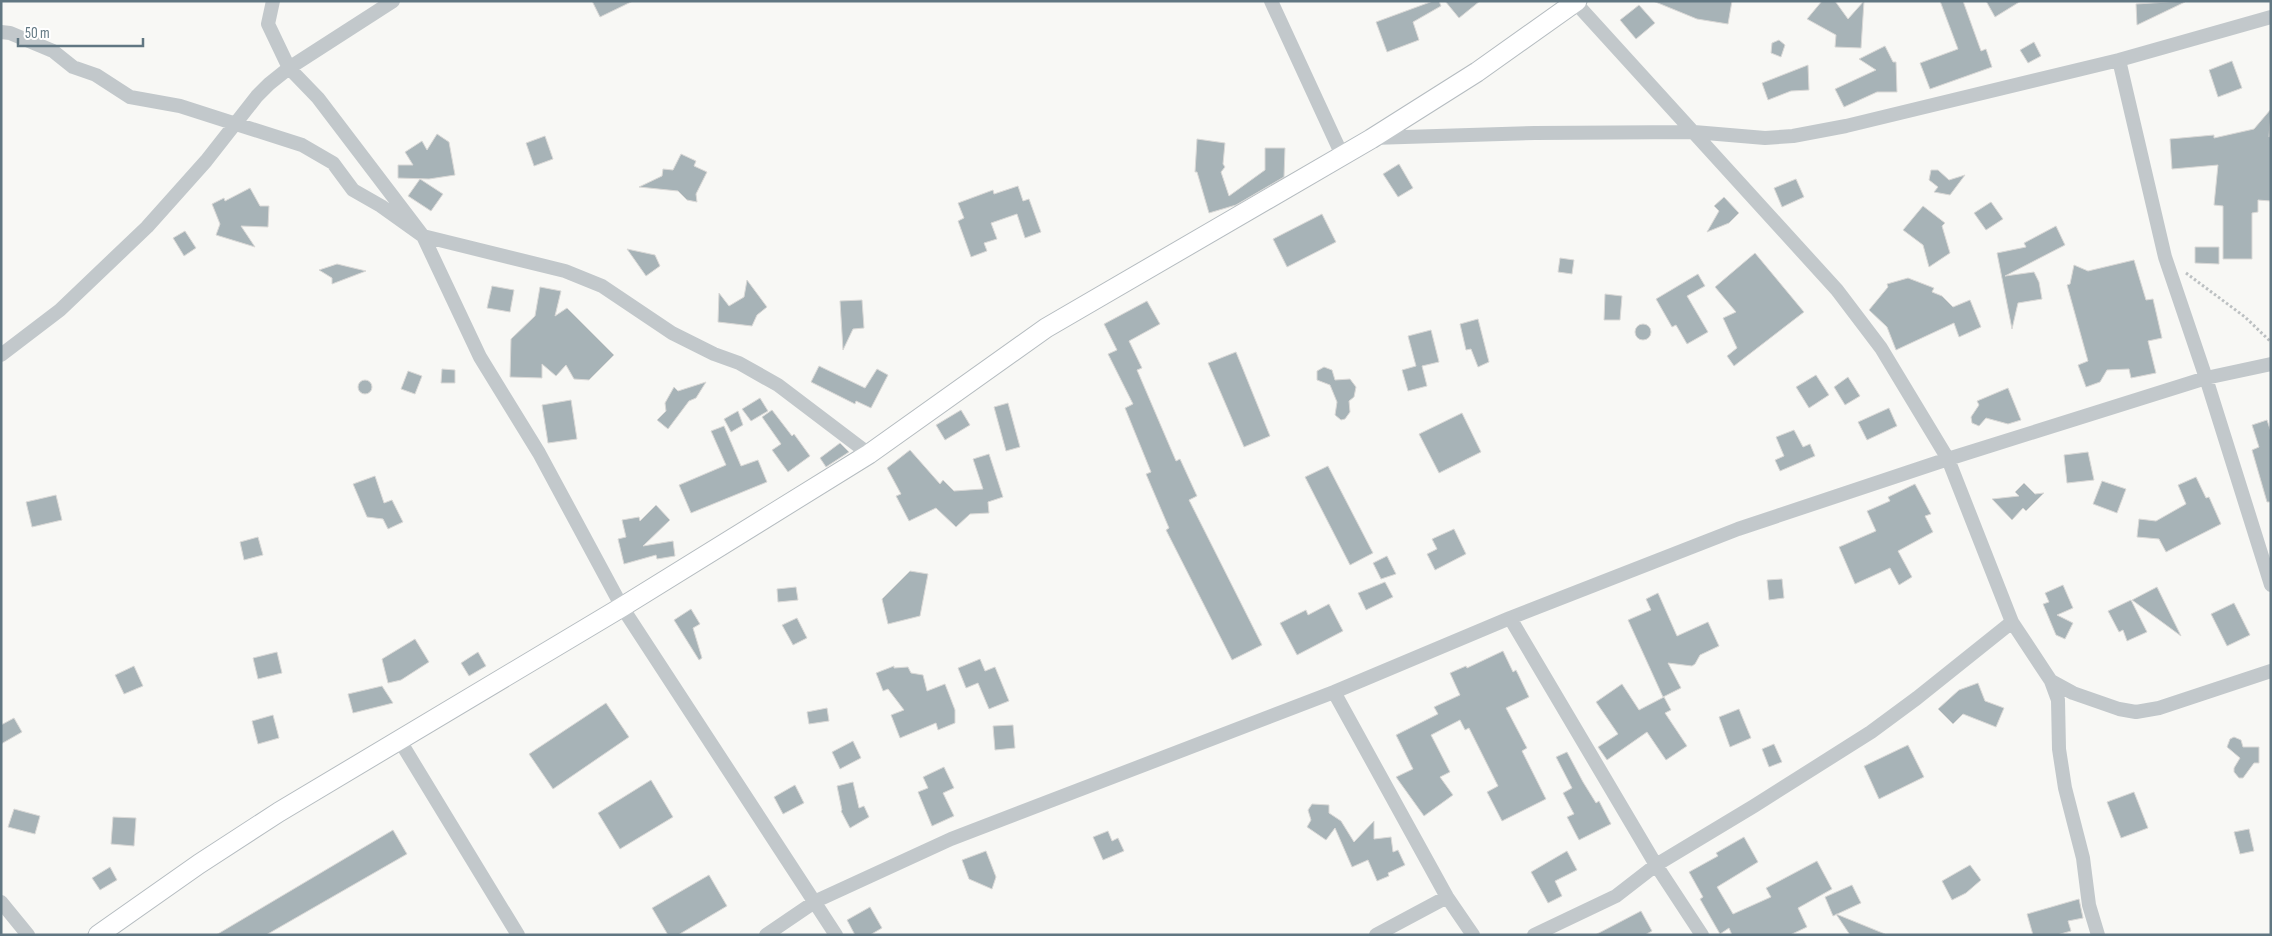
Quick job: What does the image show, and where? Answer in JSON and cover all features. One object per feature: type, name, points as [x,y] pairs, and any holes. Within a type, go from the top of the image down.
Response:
[{"type":"main road","points":[[98,935],[199,864],[278,812],[622,607],[869,454],[1046,328],[1342,156],[1477,72],[1575,2]]},
{"type":"street","points":[[273,1],[268,24],[289,68],[318,98],[423,236],[480,357],[539,453],[622,607],[816,901],[836,935]]},
{"type":"street","points":[[1,355],[60,310],[147,228],[206,161],[234,122],[257,96],[289,68],[393,1]]},
{"type":"street","points":[[1271,1],[1342,156]]},
{"type":"street","points":[[1575,2],[1837,290],[1881,348],[1948,459],[2012,622],[2051,681],[2058,700],[2059,749],[2065,788],[2083,858],[2089,905],[2098,935]]},
{"type":"street","points":[[1371,138],[1535,133],[1694,132],[1765,138],[1793,136],[2119,60],[2271,17]]},
{"type":"street","points":[[1,32],[10,33],[53,51],[73,67],[96,75],[130,98],[180,106],[302,145],[333,163],[353,190],[382,206],[423,236],[565,271],[602,286],[672,332],[714,354],[738,363],[778,385],[869,454]]},
{"type":"street","points":[[2119,60],[2165,257],[2206,378],[2271,585]]},
{"type":"street","points":[[766,935],[816,901],[951,838],[1334,692],[1510,618],[1738,529],[1948,459],[2206,378],[2271,364]]},
{"type":"street","points":[[1510,618],[1656,865],[1702,935]]},
{"type":"street","points":[[1534,935],[1616,896],[1656,865],[1871,732],[2012,622]]},
{"type":"street","points":[[2051,681],[2073,692],[2119,709],[2136,712],[2159,708],[2271,671]]},
{"type":"street","points":[[1334,692],[1447,897],[1473,935]]},
{"type":"street","points":[[400,741],[518,935]]},
{"type":"street","points":[[1376,935],[1447,897]]},
{"type":"street","points":[[1,902],[28,935]]},
{"type":"path","points":[[2165,257],[2245,317],[2271,342]]},
{"type":"building","points":[[592,1],[633,1],[600,17]]},
{"type":"building","points":[[1433,1],[1439,1],[1441,6],[1413,22],[1419,40],[1387,52],[1376,22]]},
{"type":"building","points":[[1445,1],[1480,1],[1459,18]]},
{"type":"building","points":[[1653,1],[1732,1],[1728,24],[1697,19]]},
{"type":"building","points":[[1822,1],[1835,1],[1848,19],[1864,1],[1861,48],[1835,47],[1836,35],[1807,19]]},
{"type":"building","points":[[1940,1],[1963,1],[1981,51],[1986,49],[1992,67],[1930,89],[1920,63],[1958,49]]},
{"type":"building","points":[[1986,1],[2021,1],[1995,17]]},
{"type":"building","points":[[2185,2],[2137,25],[2136,4]]},
{"type":"building","points":[[1639,5],[1655,23],[1636,39],[1620,20]]},
{"type":"building","points":[[1779,40],[1785,45],[1781,57],[1771,53],[1772,43]]},
{"type":"building","points":[[2034,42],[2041,56],[2028,63],[2020,50]]},
{"type":"building","points":[[1885,46],[1893,62],[1896,62],[1897,92],[1877,92],[1844,107],[1835,89],[1876,70],[1859,59]]},
{"type":"building","points":[[2232,61],[2242,88],[2218,97],[2209,70]]},
{"type":"building","points":[[1808,65],[1809,90],[1791,91],[1768,100],[1762,83]]},
{"type":"building","points":[[2271,109],[2269,137],[2271,136],[2271,201],[2258,200],[2258,212],[2252,213],[2252,259],[2223,259],[2223,206],[2214,205],[2218,165],[2172,169],[2170,139],[2214,135],[2214,138],[2254,129]]},
{"type":"building","points":[[437,134],[449,142],[455,175],[429,179],[398,178],[398,165],[413,165],[405,152],[422,141],[427,150]]},
{"type":"building","points":[[545,136],[553,159],[534,166],[526,143]]},
{"type":"building","points":[[1197,139],[1225,143],[1223,164],[1225,167],[1221,172],[1229,196],[1265,170],[1265,148],[1285,148],[1284,177],[1236,205],[1209,213],[1197,172],[1195,172]]},
{"type":"building","points":[[681,154],[696,161],[694,166],[707,172],[696,194],[697,202],[687,200],[678,191],[639,187],[662,176],[663,169],[673,170]]},
{"type":"building","points":[[1399,164],[1413,188],[1398,197],[1383,174]]},
{"type":"building","points":[[1931,170],[1938,170],[1949,180],[1965,175],[1950,195],[1934,192],[1938,187],[1929,180]]},
{"type":"building","points":[[420,179],[443,194],[431,211],[408,196]]},
{"type":"building","points":[[1796,179],[1804,197],[1782,207],[1774,188]]},
{"type":"building","points":[[1018,186],[1023,201],[1029,199],[1041,232],[1025,238],[1017,214],[991,223],[997,239],[984,243],[987,251],[971,257],[958,221],[964,218],[958,203],[993,190],[994,194]]},
{"type":"building","points":[[250,188],[260,206],[269,206],[268,227],[241,226],[255,247],[216,235],[220,224],[212,204],[224,198],[225,201]]},
{"type":"building","points":[[1724,197],[1739,213],[1729,223],[1707,232],[1719,211],[1714,206]]},
{"type":"building","points":[[1991,202],[2003,219],[1986,230],[1974,213]]},
{"type":"building","points":[[1923,206],[1945,223],[1942,226],[1950,253],[1929,267],[1923,245],[1903,230]]},
{"type":"building","points":[[1322,214],[1336,242],[1287,267],[1273,239]]},
{"type":"building","points":[[2056,226],[2065,245],[2005,276],[2034,272],[2039,282],[2042,299],[2018,303],[2012,329],[1997,253],[2026,247],[2024,243]]},
{"type":"building","points":[[185,231],[196,248],[184,256],[173,238]]},
{"type":"building","points":[[2195,247],[2219,247],[2219,264],[2195,263]]},
{"type":"building","points":[[627,249],[655,255],[660,266],[646,276]]},
{"type":"building","points":[[1755,253],[1804,312],[1734,366],[1727,356],[1737,348],[1723,318],[1736,312],[1715,287]]},
{"type":"building","points":[[1560,258],[1574,260],[1572,274],[1558,272]]},
{"type":"building","points":[[2134,260],[2146,300],[2153,299],[2162,338],[2148,341],[2156,373],[2131,378],[2129,369],[2107,370],[2100,382],[2086,387],[2078,365],[2088,361],[2067,285],[2070,284],[2074,265],[2088,271]]},
{"type":"building","points":[[337,264],[366,271],[332,284],[332,278],[319,270]]},
{"type":"building","points":[[1698,274],[1705,286],[1687,296],[1708,332],[1687,344],[1676,325],[1672,327],[1656,299]]},
{"type":"building","points":[[1908,278],[1934,288],[1932,292],[1942,296],[1953,307],[1970,300],[1981,327],[1959,337],[1954,323],[1896,350],[1887,327],[1869,310],[1888,287],[1887,284]]},
{"type":"building","points":[[747,280],[767,307],[757,315],[752,326],[718,322],[719,293],[729,306],[744,297]]},
{"type":"building","points":[[492,286],[514,290],[510,312],[487,308]]},
{"type":"building","points":[[540,287],[561,291],[555,316],[567,308],[614,355],[589,380],[574,379],[566,365],[556,376],[542,364],[542,378],[510,377],[511,339],[535,316]]},
{"type":"building","points":[[1605,294],[1622,296],[1620,320],[1604,320]]},
{"type":"building","points":[[862,300],[864,328],[853,329],[843,350],[840,301]]},
{"type":"building","points":[[1147,301],[1160,324],[1129,341],[1142,368],[1137,370],[1176,461],[1180,459],[1197,496],[1189,500],[1262,645],[1232,660],[1166,530],[1169,528],[1146,474],[1151,472],[1125,408],[1133,404],[1108,354],[1117,350],[1104,324]]},
{"type":"building","points":[[1478,319],[1489,362],[1478,367],[1471,349],[1466,350],[1460,324]]},
{"type":"building","points":[[1643,324],[1649,326],[1651,332],[1649,338],[1643,340],[1637,338],[1635,332],[1637,326]]},
{"type":"building","points":[[1431,330],[1439,362],[1422,366],[1427,386],[1408,391],[1402,370],[1416,366],[1408,336]]},
{"type":"building","points":[[1236,352],[1270,436],[1244,447],[1208,363]]},
{"type":"building","points":[[819,366],[865,388],[877,369],[888,375],[871,408],[856,401],[855,404],[811,382]]},
{"type":"building","points":[[1324,367],[1332,370],[1335,380],[1350,379],[1356,387],[1354,397],[1349,401],[1350,412],[1345,419],[1341,420],[1335,415],[1337,402],[1330,385],[1317,380],[1317,371]]},
{"type":"building","points":[[442,369],[455,370],[455,383],[441,383]]},
{"type":"building","points":[[408,371],[422,376],[415,394],[401,389]]},
{"type":"building","points":[[1816,375],[1829,395],[1809,408],[1796,387]]},
{"type":"building","points":[[1848,377],[1860,396],[1845,405],[1834,387]]},
{"type":"building","points":[[362,380],[368,380],[372,387],[368,394],[362,394],[358,390],[358,384]]},
{"type":"building","points":[[706,382],[696,398],[689,401],[668,429],[657,420],[666,411],[665,403],[674,387],[678,391]]},
{"type":"building","points":[[2008,388],[2021,420],[2008,424],[1986,418],[1979,426],[1972,423],[1971,417],[1979,405],[1977,401]]},
{"type":"building","points":[[760,398],[768,411],[751,421],[742,409]]},
{"type":"building","points":[[571,400],[577,439],[548,443],[542,405]]},
{"type":"building","points":[[1008,403],[1020,447],[1006,451],[994,407]]},
{"type":"building","points":[[1889,408],[1897,426],[1867,440],[1858,422]]},
{"type":"building","points":[[772,410],[792,436],[794,434],[810,456],[788,472],[772,450],[781,444],[762,417]]},
{"type":"building","points":[[961,410],[970,425],[945,440],[936,425]]},
{"type":"building","points":[[738,411],[743,425],[731,432],[724,419]]},
{"type":"building","points":[[1462,413],[1481,452],[1439,473],[1419,434]]},
{"type":"building","points":[[2267,420],[2271,432],[2271,502],[2267,502],[2252,450],[2259,447],[2252,425]]},
{"type":"building","points":[[724,426],[741,466],[758,460],[767,482],[691,513],[679,485],[726,465],[711,431]]},
{"type":"building","points":[[1794,430],[1803,447],[1810,444],[1815,456],[1780,471],[1775,460],[1784,456],[1776,437]]},
{"type":"building","points":[[840,443],[849,452],[826,467],[820,458]]},
{"type":"building","points":[[910,450],[940,484],[943,480],[954,491],[983,489],[973,459],[989,454],[1003,497],[988,502],[989,513],[970,514],[956,527],[936,508],[909,521],[896,496],[901,494],[887,468]]},
{"type":"building","points":[[2088,452],[2094,480],[2067,483],[2064,455]]},
{"type":"building","points":[[1328,466],[1373,553],[1350,565],[1305,477]]},
{"type":"building","points":[[375,476],[384,503],[392,500],[403,522],[388,529],[383,519],[367,517],[353,484]]},
{"type":"building","points":[[2196,477],[2206,498],[2209,497],[2221,524],[2166,552],[2159,539],[2137,537],[2139,519],[2156,521],[2186,504],[2178,485]]},
{"type":"building","points":[[2102,481],[2126,489],[2117,513],[2093,504]]},
{"type":"building","points":[[2024,483],[2035,494],[2044,493],[2026,511],[2023,508],[2012,520],[1992,499],[2019,496],[2015,492]]},
{"type":"building","points":[[1915,484],[1931,514],[1925,516],[1933,532],[1898,551],[1912,577],[1899,585],[1890,568],[1855,584],[1839,547],[1876,531],[1867,511],[1890,501],[1888,497]]},
{"type":"building","points":[[56,495],[62,520],[32,527],[26,502]]},
{"type":"building","points":[[656,505],[670,520],[643,546],[673,541],[675,556],[657,559],[656,555],[624,564],[618,539],[626,537],[622,520],[639,517],[640,521]]},
{"type":"building","points":[[1454,529],[1466,554],[1435,570],[1427,554],[1437,549],[1432,539]]},
{"type":"building","points":[[258,537],[263,555],[244,560],[240,542]]},
{"type":"building","points":[[1387,556],[1396,574],[1381,579],[1373,563]]},
{"type":"building","points":[[910,571],[928,574],[920,616],[888,624],[882,599]]},
{"type":"building","points":[[1782,579],[1784,598],[1769,600],[1767,580]]},
{"type":"building","points":[[1385,582],[1393,597],[1366,610],[1358,593]]},
{"type":"building","points":[[2063,585],[2073,608],[2057,615],[2073,623],[2065,639],[2056,635],[2043,604],[2049,602],[2045,593]]},
{"type":"building","points":[[796,587],[798,600],[778,602],[777,589]]},
{"type":"building","points":[[2157,587],[2181,636],[2132,600]]},
{"type":"building","points":[[1658,593],[1677,636],[1708,622],[1719,646],[1700,655],[1692,666],[1668,663],[1681,688],[1663,697],[1628,620],[1651,610],[1646,599]]},
{"type":"building","points":[[2131,600],[2147,632],[2127,641],[2123,630],[2119,632],[2108,611]]},
{"type":"building","points":[[2234,603],[2250,635],[2227,646],[2211,614]]},
{"type":"building","points":[[1329,604],[1343,631],[1297,655],[1280,623],[1306,610],[1308,615]]},
{"type":"building","points":[[691,609],[700,624],[693,628],[702,658],[699,660],[674,620]]},
{"type":"building","points":[[797,618],[807,638],[793,645],[782,625]]},
{"type":"building","points":[[415,639],[429,662],[401,680],[388,683],[382,659]]},
{"type":"building","points":[[1503,651],[1513,672],[1516,670],[1529,697],[1506,708],[1527,748],[1522,751],[1546,799],[1502,821],[1487,792],[1498,786],[1469,728],[1465,730],[1460,720],[1431,735],[1450,772],[1440,777],[1453,795],[1424,816],[1396,777],[1413,769],[1396,735],[1438,714],[1434,707],[1460,695],[1450,673],[1466,666],[1467,668]]},
{"type":"building","points":[[277,652],[282,673],[258,679],[253,658]]},
{"type":"building","points":[[478,652],[486,666],[469,676],[461,663]]},
{"type":"building","points":[[980,659],[985,671],[995,667],[1009,701],[989,709],[978,683],[966,688],[958,668]]},
{"type":"building","points":[[134,666],[143,686],[124,694],[115,675]]},
{"type":"building","points":[[894,666],[894,668],[908,667],[911,673],[923,675],[927,691],[945,684],[955,710],[955,723],[938,730],[936,723],[900,738],[891,715],[904,710],[888,689],[883,691],[876,673]]},
{"type":"building","points":[[1978,683],[1985,701],[2004,708],[1996,727],[1963,714],[1953,724],[1938,709],[1959,690]]},
{"type":"building","points":[[1622,684],[1639,710],[1664,697],[1671,710],[1665,713],[1687,746],[1666,760],[1647,732],[1607,760],[1598,747],[1618,734],[1596,702]]},
{"type":"building","points":[[382,686],[393,703],[353,713],[348,694]]},
{"type":"building","points":[[606,703],[629,737],[553,789],[529,754]]},
{"type":"building","points":[[827,708],[829,721],[809,724],[807,712]]},
{"type":"building","points":[[1739,709],[1751,738],[1730,747],[1719,717]]},
{"type":"building","points":[[273,715],[279,738],[258,744],[252,721]]},
{"type":"building","points":[[14,718],[22,732],[1,744],[1,725]]},
{"type":"building","points":[[1013,725],[1015,748],[995,750],[993,726]]},
{"type":"building","points":[[2234,737],[2241,740],[2243,747],[2259,747],[2259,763],[2254,763],[2243,778],[2239,778],[2234,772],[2234,768],[2240,758],[2227,747],[2230,739]]},
{"type":"building","points":[[853,741],[861,758],[840,769],[832,752]]},
{"type":"building","points":[[1774,744],[1782,762],[1769,767],[1762,749]]},
{"type":"building","points":[[1908,745],[1924,777],[1879,799],[1864,766]]},
{"type":"building","points":[[1567,752],[1583,782],[1596,803],[1599,801],[1611,824],[1579,840],[1567,817],[1574,814],[1563,793],[1572,788],[1556,757]]},
{"type":"building","points":[[944,767],[954,788],[943,793],[954,816],[932,826],[918,792],[928,788],[923,777]]},
{"type":"building","points":[[651,780],[673,817],[620,849],[598,813]]},
{"type":"building","points":[[853,782],[859,808],[864,806],[869,817],[850,828],[841,811],[837,786]]},
{"type":"building","points":[[795,785],[804,803],[783,814],[774,797]]},
{"type":"building","points":[[2134,792],[2148,828],[2121,838],[2107,802]]},
{"type":"building","points":[[1312,804],[1329,805],[1329,813],[1341,821],[1354,842],[1374,821],[1374,839],[1391,837],[1393,852],[1398,850],[1405,865],[1388,873],[1389,876],[1377,881],[1368,860],[1352,867],[1335,828],[1326,840],[1307,827],[1311,820],[1308,810]]},
{"type":"building","points":[[14,809],[40,816],[35,834],[8,827]]},
{"type":"building","points":[[113,817],[136,818],[134,846],[111,844]]},
{"type":"building","points":[[2249,829],[2254,851],[2240,854],[2234,832]]},
{"type":"building","points":[[393,830],[407,854],[266,935],[216,935]]},
{"type":"building","points":[[1108,831],[1112,841],[1118,838],[1124,851],[1103,860],[1093,837]]},
{"type":"building","points":[[1744,837],[1758,862],[1717,887],[1733,914],[1771,897],[1766,888],[1817,861],[1832,889],[1798,908],[1807,927],[1790,935],[1732,935],[1729,928],[1720,934],[1700,899],[1703,897],[1689,872],[1718,856],[1716,853]]},
{"type":"building","points":[[986,851],[996,877],[992,889],[969,879],[962,860]]},
{"type":"building","points":[[1567,851],[1577,870],[1555,881],[1562,896],[1548,903],[1531,872]]},
{"type":"building","points":[[1970,865],[1981,880],[1966,893],[1952,900],[1942,881]]},
{"type":"building","points":[[110,867],[117,880],[100,890],[92,878]]},
{"type":"building","points":[[709,875],[727,906],[678,935],[668,935],[652,908]]},
{"type":"building","points":[[1852,885],[1861,903],[1833,916],[1825,897]]},
{"type":"building","points":[[2079,899],[2083,918],[2068,921],[2071,931],[2057,935],[2033,935],[2027,914]]},
{"type":"building","points":[[870,907],[882,928],[870,935],[855,935],[847,920]]},
{"type":"building","points":[[1641,911],[1652,931],[1645,935],[1595,935]]},
{"type":"building","points":[[1836,914],[1885,934],[1885,935],[1850,935]]}]
